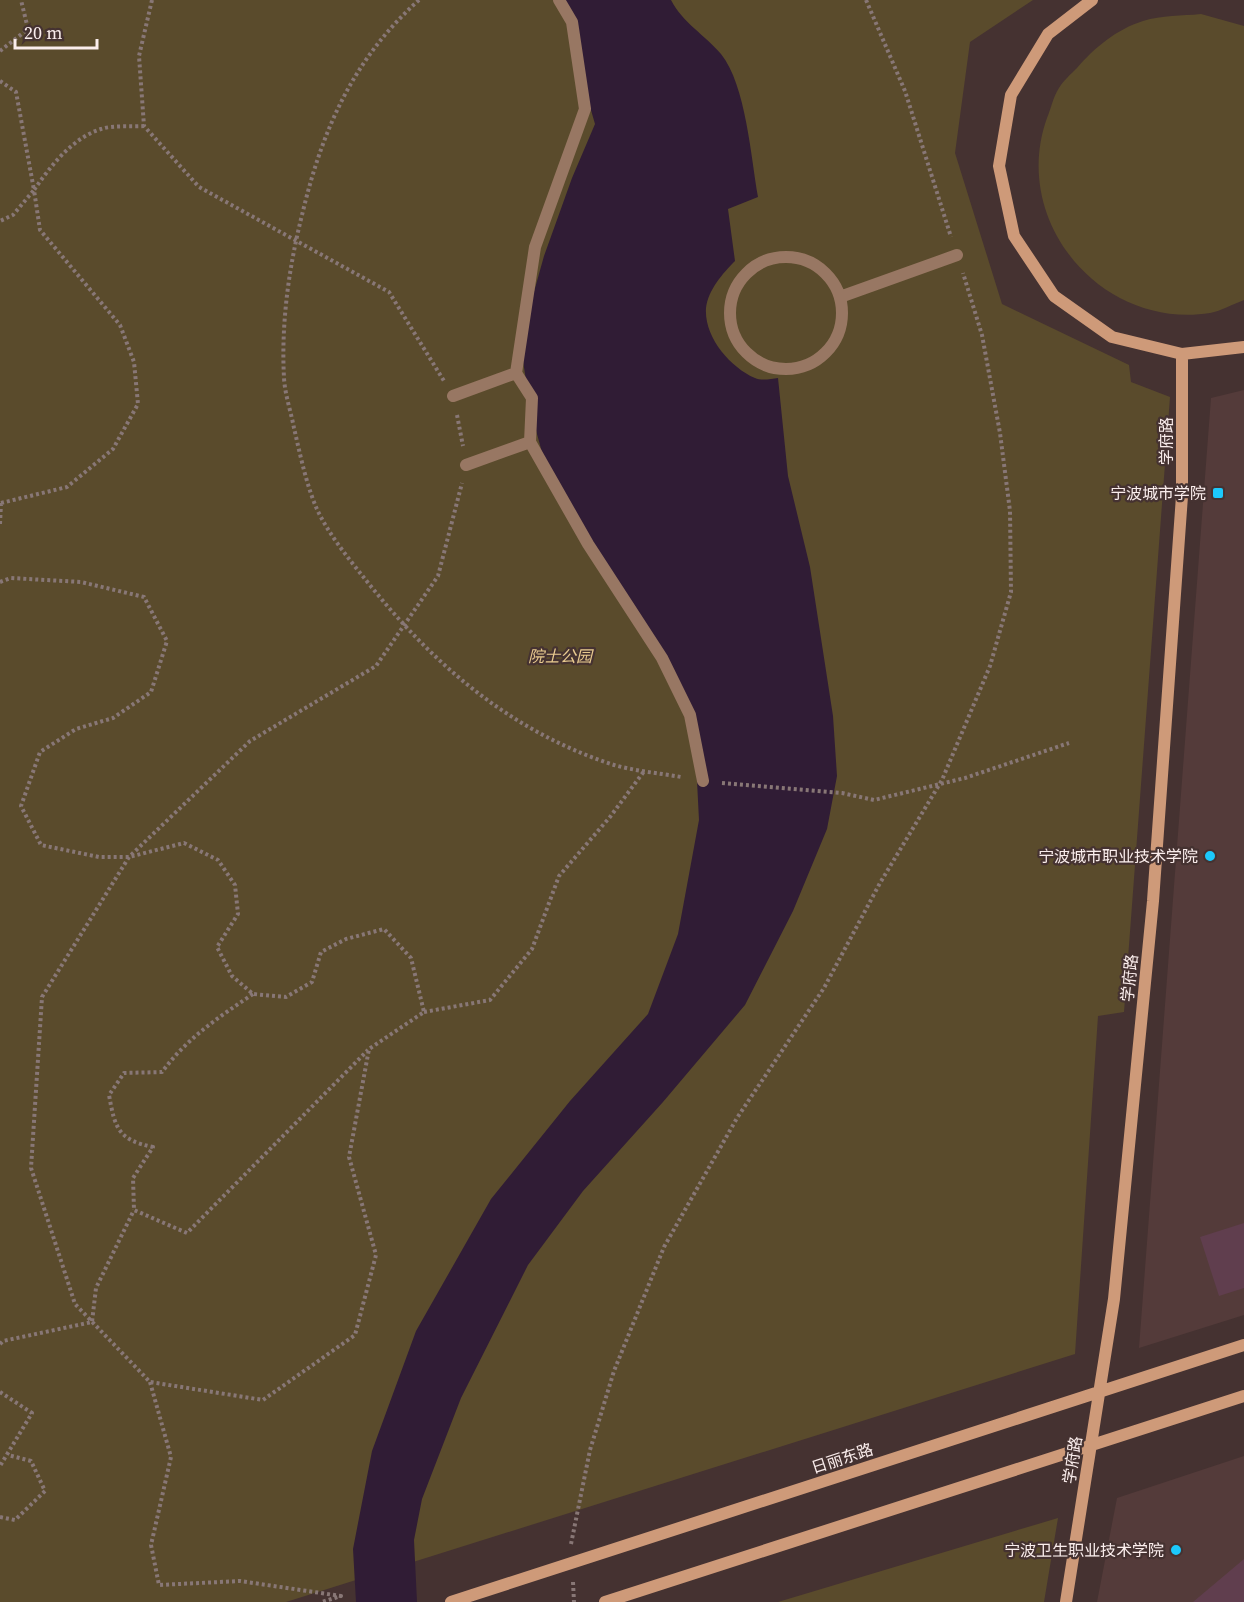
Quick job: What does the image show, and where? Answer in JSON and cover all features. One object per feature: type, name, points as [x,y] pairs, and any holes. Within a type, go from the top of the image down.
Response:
[{"type":"street","points":[[559,0],[572,22],[585,109],[535,247],[516,373],[532,398],[530,442],[588,544],[662,658],[690,715],[703,782]]},
{"type":"street","points":[[1092,0],[1048,34],[1011,95],[999,166],[1014,236],[1054,296],[1112,337],[1182,354],[1244,347]]},
{"type":"street","points":[[840,297],[957,255]]},
{"type":"street","points":[[790,258],[817,267],[831,280],[840,297],[843,314],[839,332],[831,348],[818,360],[801,367],[784,369],[766,366],[751,357],[739,344],[732,327],[730,309],[735,290],[746,274],[762,263],[790,258]]},
{"type":"street","name":"学府路","points":[[1066,1602],[1114,1299],[1153,901],[1182,496],[1182,354]]},
{"type":"street","points":[[453,396],[516,373]]},
{"type":"street","points":[[466,465],[530,442]]},
{"type":"street","name":"日丽东路","points":[[456,1600],[1244,1345]]},
{"type":"street","points":[[605,1602],[1244,1396]]},
{"type":"path","points":[[0,51],[28,29],[21,0]]},
{"type":"path","points":[[152,0],[139,56],[144,126],[199,187],[389,291],[453,396],[466,465],[438,576],[376,666],[250,741],[129,857],[42,997],[31,1168],[75,1304],[150,1382],[171,1457],[151,1545],[159,1585],[240,1581],[341,1596],[322,1602]]},
{"type":"path","points":[[419,0],[391,25],[341,98],[316,158],[285,301],[284,381],[301,458],[317,509],[353,564],[403,627],[468,688],[539,733],[612,764],[703,782],[842,794],[873,800],[938,784],[1069,743]]},
{"type":"path","points":[[574,1602],[570,1536],[590,1450],[614,1371],[664,1247],[736,1118],[824,988],[880,883],[938,784],[990,666],[1011,591],[1010,511],[1000,433],[982,335],[904,91],[866,0]]},
{"type":"path","points":[[0,81],[16,92],[40,230],[120,325],[134,362],[138,404],[113,449],[67,487],[0,503],[0,524]]},
{"type":"path","points":[[0,221],[13,215],[49,169],[73,146],[101,129],[144,126]]},
{"type":"path","points":[[0,582],[11,578],[81,582],[144,597],[167,640],[151,692],[113,718],[76,729],[40,752],[21,806],[41,845],[99,857],[129,857],[184,843],[218,860],[235,885],[238,914],[217,947],[232,976],[253,993],[286,997],[312,982],[321,952],[346,939],[384,929],[411,958],[424,1012]]},
{"type":"path","points":[[134,1210],[187,1233],[369,1049],[424,1012],[490,1000],[532,949],[559,876],[610,818],[645,771]]},
{"type":"path","points":[[92,1322],[96,1288],[134,1210],[133,1178],[153,1147],[137,1144],[122,1136],[113,1119],[109,1095],[124,1073],[162,1072],[176,1053],[201,1029],[253,993]]},
{"type":"path","points":[[150,1382],[263,1400],[355,1335],[376,1255],[349,1157],[369,1049]]},
{"type":"path","points":[[0,1344],[3,1341],[92,1322]]},
{"type":"path","points":[[0,1392],[33,1413],[0,1466]]},
{"type":"path","points":[[0,1518],[15,1520],[45,1491],[31,1461],[8,1455]]},
{"type":"shaded area","points":[[559,0],[671,0],[688,22],[721,54],[736,84],[746,122],[758,197],[728,209],[735,261],[713,288],[707,301],[707,319],[714,340],[728,359],[757,379],[778,378],[788,476],[810,567],[833,716],[837,776],[827,829],[793,911],[745,1005],[663,1102],[583,1191],[528,1265],[461,1398],[422,1499],[414,1540],[417,1602],[356,1602],[353,1549],[372,1451],[416,1331],[491,1199],[570,1101],[648,1014],[678,934],[699,820],[695,742],[678,691],[549,478],[531,412],[520,342],[544,256],[572,178],[595,124],[580,72],[572,22]]},
{"type":"shaded area","name":"宁波城市职业技术学院","points":[[1244,390],[1244,1315],[1139,1348],[1211,398]]},
{"type":"shaded area","name":"宁波卫生职业技术学院","points":[[1244,1456],[1244,1602],[1097,1602],[1117,1498]]},
{"type":"green space","name":"院士公园","points":[[0,0],[1033,0],[970,42],[955,153],[1002,304],[1129,365],[1131,382],[1170,397],[1124,1012],[1098,1016],[1075,1354],[286,1602],[0,1602]]},
{"type":"green space","points":[[1201,14],[1244,26],[1244,300],[1210,313],[1170,314],[1133,304],[1101,286],[1074,260],[1054,229],[1042,194],[1039,157],[1047,118],[1057,92],[1065,80],[1098,46],[1133,24],[1150,19]]},
{"type":"green space","points":[[1058,1518],[1044,1602],[778,1602]]},
{"type":"building","points":[[1244,1223],[1244,1288],[1219,1296],[1200,1237]]},
{"type":"building","points":[[1244,1559],[1244,1602],[1193,1602]]},
{"type":"place","name":"宁波城市学院","points":[[1218,493]]},
{"type":"place","name":"宁波城市职业技术学院","points":[[1210,856]]},
{"type":"place","name":"宁波卫生职业技术学院","points":[[1176,1550]]}]
